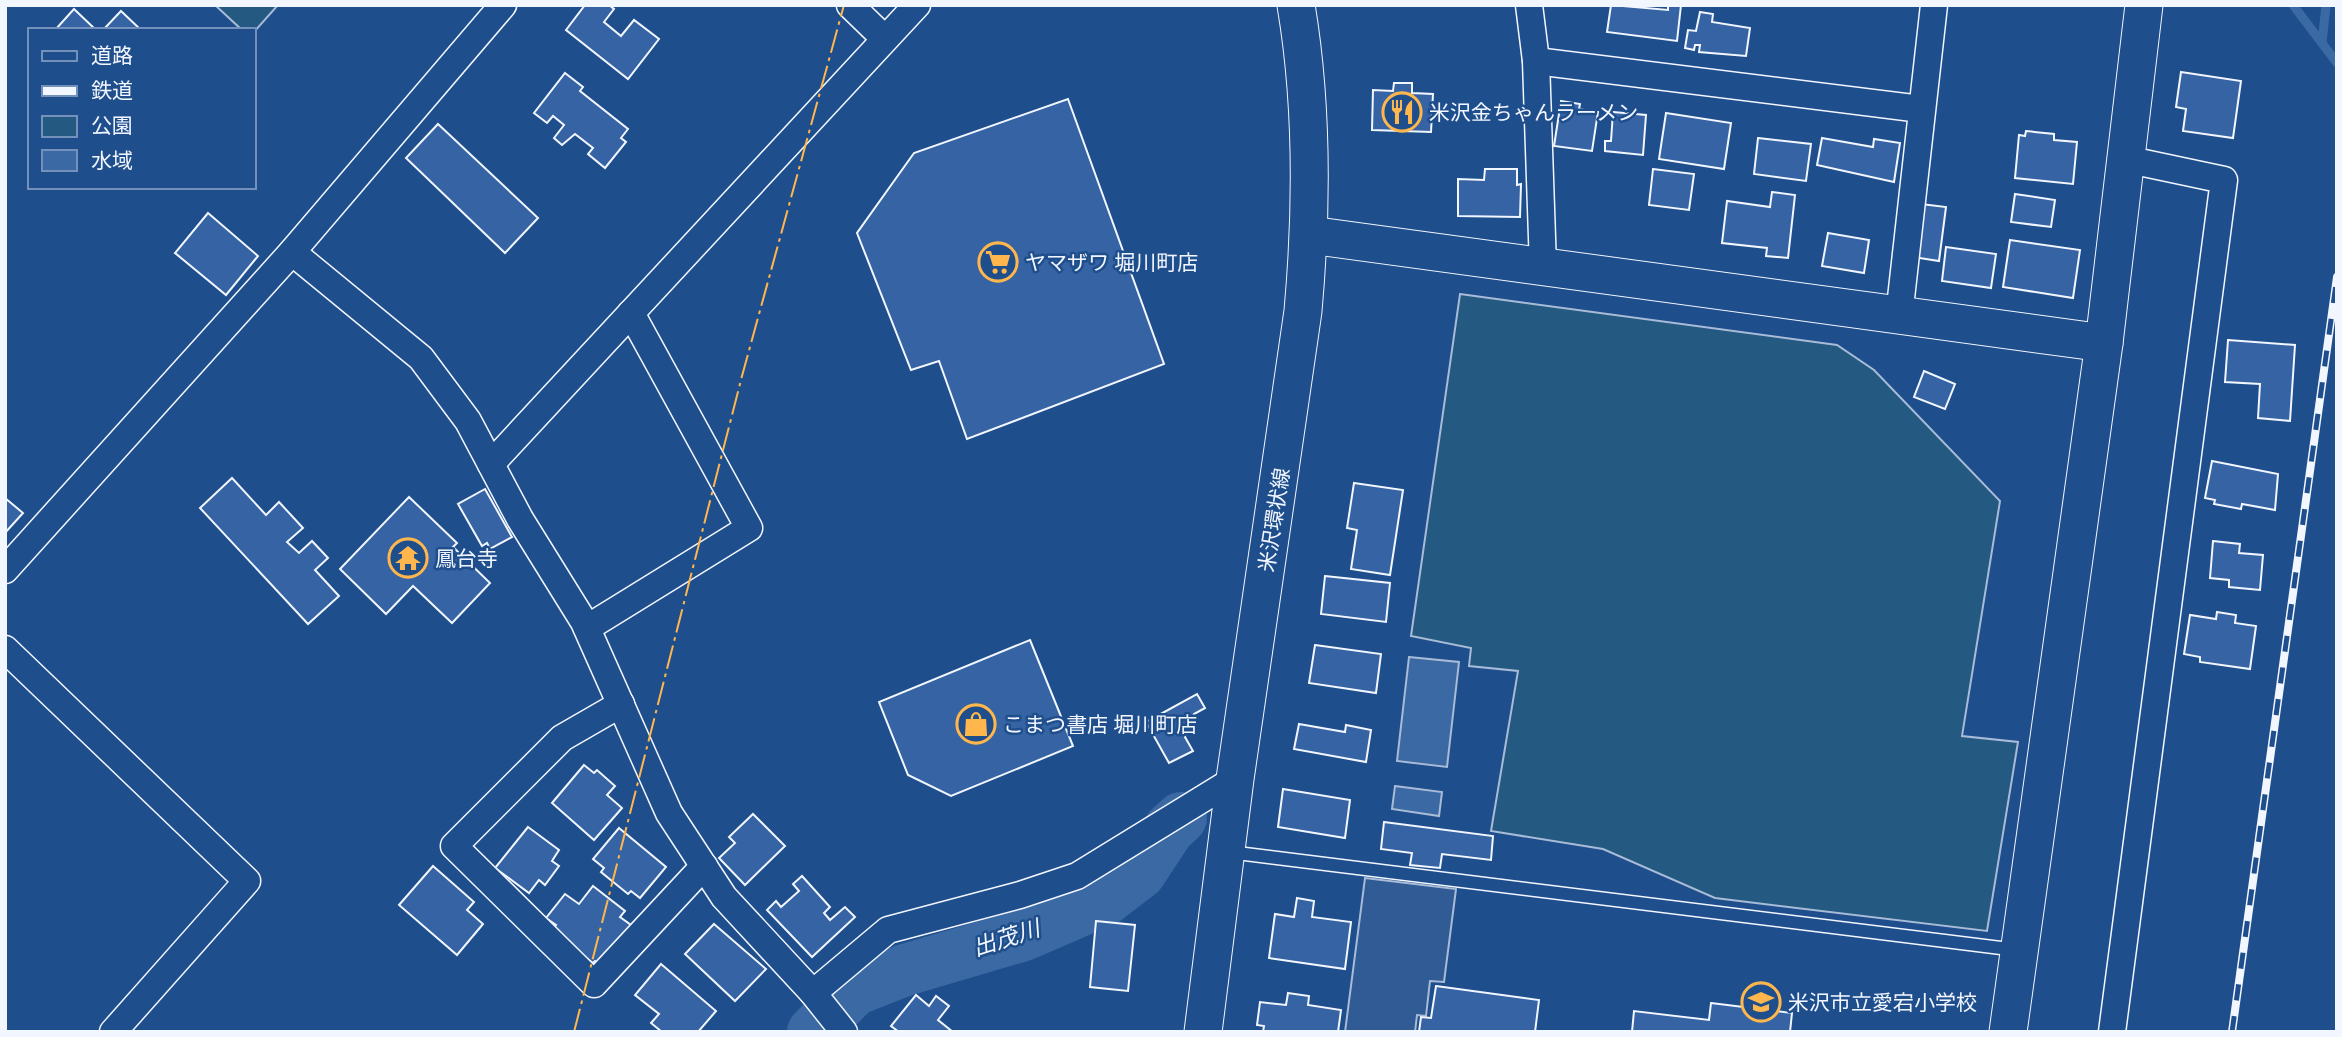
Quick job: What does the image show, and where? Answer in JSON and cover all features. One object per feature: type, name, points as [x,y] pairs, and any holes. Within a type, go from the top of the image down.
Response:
[{"type":"street","points":[[5,570],[292,252],[503,5]]},
{"type":"street","points":[[850,5],[886,39]]},
{"type":"street","points":[[491,464],[917,5]]},
{"type":"street","name":"米沢環状線","points":[[1203,1032],[1235,779],[1290,414],[1310,235],[1306,85],[1296,5]]},
{"type":"street","points":[[1529,5],[1536,61],[1543,267]]},
{"type":"street","points":[[1899,316],[1934,5]]},
{"type":"street","points":[[2008,1032],[2104,343],[2144,5]]},
{"type":"street","points":[[1536,61],[1921,109]]},
{"type":"street","points":[[2112,1032],[2224,180],[2125,159]]},
{"type":"street","points":[[1310,235],[2104,343]]},
{"type":"street","points":[[292,252],[421,358],[468,421],[520,519],[587,628],[669,813],[724,897],[813,993],[844,1032]]},
{"type":"street","points":[[587,628],[749,528],[631,313]]},
{"type":"street","points":[[5,649],[247,881],[113,1032]]},
{"type":"street","points":[[621,704],[562,738],[454,846],[594,984],[704,866]]},
{"type":"street","points":[[813,993],[888,930],[1020,895],[1077,876],[1235,779]]},
{"type":"lane","points":[[1225,852],[2019,950]]},
{"type":"green space","points":[[215,5],[278,5],[256,30],[240,28]]},
{"type":"green space","name":"米沢市立愛宕小学校","points":[[1460,294],[1837,345],[1874,370],[2000,501],[1962,736],[2018,742],[1987,931],[1715,898],[1603,849],[1491,831],[1518,671],[1469,666],[1471,648],[1411,636]]},
{"type":"shaded area","points":[[1365,878],[1456,889],[1444,982],[1430,981],[1426,1016],[1417,1015],[1415,1032],[1345,1032]]},
{"type":"water","points":[[1409,657],[1459,662],[1447,767],[1397,761]]},
{"type":"water","points":[[1395,786],[1442,792],[1439,816],[1392,809]]},
{"type":"building","points":[[585,5],[609,5],[614,9],[604,22],[621,36],[634,20],[659,39],[628,79],[566,30]]},
{"type":"building","points":[[1611,5],[1668,10],[1668,5],[1681,5],[1677,41],[1607,32]]},
{"type":"building","points":[[74,9],[94,28],[57,28]]},
{"type":"building","points":[[121,11],[139,28],[105,28]]},
{"type":"building","points":[[1700,12],[1713,14],[1712,22],[1750,28],[1746,56],[1699,52],[1700,45],[1695,45],[1694,50],[1685,48],[1688,30],[1696,31]]},
{"type":"building","points":[[2181,72],[2241,81],[2233,138],[2183,131],[2186,109],[2176,107]]},
{"type":"building","points":[[565,73],[583,87],[580,91],[628,129],[621,138],[626,142],[605,168],[588,154],[593,148],[575,134],[562,145],[554,138],[564,125],[553,116],[547,123],[534,113]]},
{"type":"building","name":"米沢金ちゃんラーメン","points":[[1394,83],[1412,83],[1412,93],[1433,94],[1431,132],[1372,130],[1373,90],[1393,91]]},
{"type":"building","name":"ヤマザワ 堀川町店","points":[[1068,99],[1164,364],[967,439],[939,361],[911,370],[857,233],[914,153]]},
{"type":"building","points":[[1561,101],[1580,104],[1579,109],[1598,112],[1592,151],[1554,146]]},
{"type":"building","points":[[1613,112],[1646,115],[1643,155],[1605,151],[1605,141],[1611,141]]},
{"type":"building","points":[[1666,113],[1731,123],[1724,169],[1659,159]]},
{"type":"building","points":[[438,124],[538,218],[505,253],[406,158]]},
{"type":"building","points":[[2026,131],[2054,134],[2054,140],[2077,142],[2073,184],[2015,178],[2019,135],[2025,136]]},
{"type":"building","points":[[1758,138],[1811,144],[1806,181],[1754,174]]},
{"type":"building","points":[[1822,138],[1873,147],[1874,139],[1900,143],[1894,182],[1817,165]]},
{"type":"building","points":[[1485,169],[1517,169],[1517,185],[1521,184],[1520,217],[1458,216],[1458,179],[1484,180]]},
{"type":"building","points":[[1653,169],[1694,174],[1689,210],[1649,205]]},
{"type":"building","points":[[1772,192],[1795,195],[1788,258],[1766,256],[1767,248],[1722,243],[1727,201],[1770,207]]},
{"type":"building","points":[[2015,194],[2055,200],[2051,227],[2011,222]]},
{"type":"building","points":[[1921,204],[1946,207],[1939,261],[1913,257]]},
{"type":"building","points":[[208,213],[258,256],[226,295],[175,253]]},
{"type":"building","points":[[1828,233],[1869,240],[1864,273],[1822,266]]},
{"type":"building","points":[[2010,240],[2080,250],[2073,298],[2003,287]]},
{"type":"building","points":[[1946,247],[1996,254],[1991,288],[1942,281]]},
{"type":"building","points":[[2228,340],[2295,345],[2290,421],[2258,418],[2260,384],[2225,382]]},
{"type":"building","points":[[1924,371],[1955,384],[1945,409],[1914,397]]},
{"type":"building","points":[[2212,461],[2278,474],[2275,510],[2242,504],[2241,509],[2214,504],[2215,500],[2205,498]]},
{"type":"building","points":[[232,478],[266,515],[279,502],[303,528],[287,542],[299,553],[312,541],[328,558],[315,570],[339,596],[308,624],[200,508]]},
{"type":"building","points":[[1354,483],[1403,490],[1390,575],[1351,569],[1357,530],[1347,528]]},
{"type":"building","points":[[485,489],[512,537],[490,549],[487,543],[482,546],[458,504]]},
{"type":"building","name":"鳳台寺","points":[[409,497],[457,543],[453,547],[490,583],[452,623],[413,586],[386,614],[340,569]]},
{"type":"building","points":[[5,498],[23,513],[5,533]]},
{"type":"building","points":[[2213,541],[2240,544],[2239,553],[2263,555],[2260,590],[2229,587],[2229,580],[2210,578]]},
{"type":"building","points":[[1325,576],[1390,583],[1386,622],[1321,614]]},
{"type":"building","points":[[2217,612],[2236,615],[2235,623],[2256,626],[2250,669],[2200,662],[2200,657],[2184,654],[2190,615],[2216,619]]},
{"type":"building","name":"こまつ書店 堀川町店","points":[[1030,640],[1073,746],[951,796],[908,775],[879,702]]},
{"type":"building","points":[[1315,645],[1381,654],[1376,693],[1309,683]]},
{"type":"building","points":[[1197,694],[1205,708],[1194,714],[1187,725],[1185,737],[1193,751],[1169,763],[1146,722]]},
{"type":"building","points":[[1299,724],[1345,732],[1346,725],[1371,730],[1366,762],[1294,749]]},
{"type":"building","points":[[584,765],[594,773],[597,770],[615,786],[607,795],[622,808],[594,840],[552,803]]},
{"type":"building","points":[[1283,789],[1350,800],[1345,838],[1278,827]]},
{"type":"building","points":[[753,814],[785,846],[745,885],[719,858],[735,843],[729,837]]},
{"type":"building","points":[[1384,822],[1493,836],[1491,860],[1442,854],[1440,868],[1410,865],[1412,853],[1381,849]]},
{"type":"building","points":[[528,827],[559,850],[552,861],[559,866],[545,885],[539,880],[529,893],[495,868]]},
{"type":"building","points":[[619,828],[666,867],[640,898],[631,891],[628,894],[601,872],[604,868],[593,859]]},
{"type":"building","points":[[433,866],[474,902],[467,910],[483,924],[457,955],[399,905]]},
{"type":"building","points":[[802,876],[830,907],[824,913],[830,920],[845,907],[855,917],[812,957],[767,910],[776,901],[781,907],[799,891],[793,884]]},
{"type":"building","points":[[593,886],[625,911],[620,917],[631,925],[600,965],[595,961],[593,963],[551,932],[556,925],[546,918],[565,894],[579,904]]},
{"type":"building","points":[[1297,898],[1314,901],[1312,917],[1351,922],[1345,969],[1269,958],[1275,914],[1294,917]]},
{"type":"building","points":[[1096,921],[1135,925],[1128,991],[1090,987]]},
{"type":"building","points":[[714,924],[766,969],[735,1001],[685,954]]},
{"type":"building","points":[[661,964],[716,1011],[698,1032],[662,1032],[651,1023],[659,1014],[635,995]]},
{"type":"building","points":[[1436,986],[1539,1000],[1535,1032],[1419,1032],[1421,1017],[1431,1018]]},
{"type":"building","points":[[1288,993],[1309,996],[1308,1005],[1341,1010],[1338,1032],[1263,1032],[1264,1026],[1257,1025],[1260,1002],[1286,1005]]},
{"type":"building","points":[[916,995],[929,1006],[936,996],[949,1006],[938,1020],[953,1032],[899,1032],[891,1026]]},
{"type":"building","points":[[1711,1003],[1792,1013],[1790,1032],[1632,1032],[1634,1011],[1709,1020]]},
{"type":"waterway","points":[[2293,5],[2337,63]]},
{"type":"waterway","points":[[2322,43],[2326,5]]},
{"type":"waterway","name":"出茂川","points":[[813,1032],[854,990],[905,970],[1024,935],[1105,900],[1140,873],[1169,829],[1181,818]]},
{"type":"railway","points":[[2232,1032],[2337,277]]},
{"type":"power","points":[[574,1032],[742,376],[844,5]]},
{"type":"place","name":"米沢金ちゃんラーメン","points":[[1402,112]]},
{"type":"place","name":"ヤマザワ 堀川町店","points":[[998,262]]},
{"type":"place","name":"鳳台寺","points":[[408,558]]},
{"type":"place","name":"こまつ書店 堀川町店","points":[[976,724]]},
{"type":"place","name":"米沢市立愛宕小学校","points":[[1761,1002]]}]
